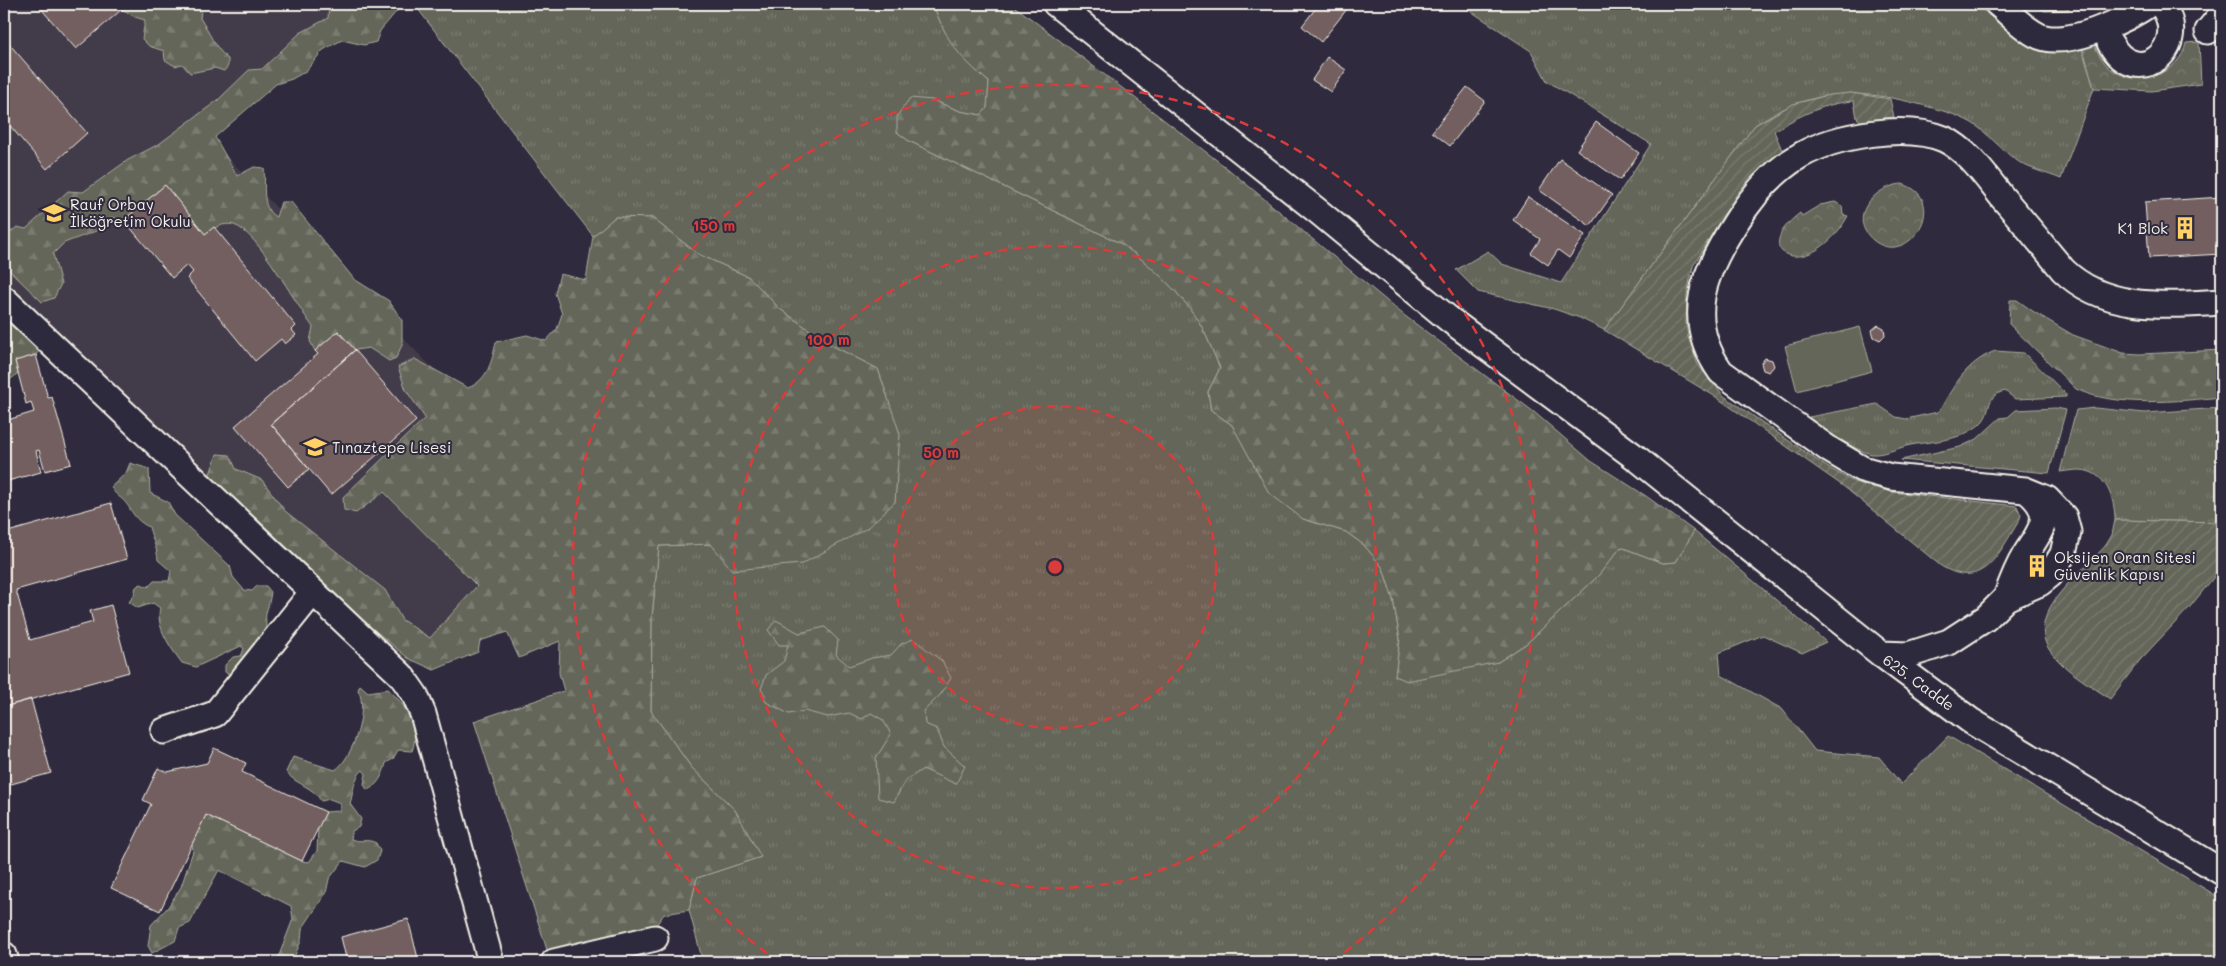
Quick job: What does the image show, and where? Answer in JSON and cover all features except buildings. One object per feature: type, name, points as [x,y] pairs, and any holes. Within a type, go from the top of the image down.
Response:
[{"type":"street","name":"625. Cadde","points":[[1056,4],[1320,213],[1450,320],[1639,460],[1881,654],[1971,721],[2222,872]]},
{"type":"street","points":[[1998,4],[2037,36],[2060,40],[2133,15],[2149,4]]},
{"type":"street","points":[[2016,4],[2043,24],[2057,28],[2140,4]]},
{"type":"street","points":[[2110,44],[2120,58],[2127,62],[2145,64],[2159,58],[2169,44],[2171,30],[2167,16],[2160,4]]},
{"type":"street","points":[[1881,654],[1908,655],[1949,642],[1986,618],[2006,598],[2040,583],[2050,576],[2064,554],[2068,524],[2051,502],[2025,490],[1891,477],[1862,469],[1830,450],[1720,372],[1712,359],[1701,329],[1701,298],[1705,281],[1720,246],[1753,196],[1766,182],[1801,155],[1822,146],[1888,131],[1910,131],[1933,135],[1946,140],[1968,157],[2063,270],[2074,281],[2086,288],[2123,301],[2141,304],[2222,302]]},
{"type":"street","points":[[4,299],[312,593],[401,675],[415,695],[423,714],[491,962]]},
{"type":"street","points":[[2006,598],[2020,564],[2038,535],[2044,517],[2041,505],[2025,490]]},
{"type":"street","points":[[164,732],[215,714],[312,593]]},
{"type":"street","points":[[554,962],[656,938]]},
{"type":"street","points":[[4,955],[6,962]]},
{"type":"shaded area","name":"Tınaztepe Lisesi","points":[[4,4],[337,4],[344,12],[198,127],[458,394],[505,579],[401,675],[4,299]]},
{"type":"green space","points":[[128,4],[184,4],[201,11],[200,18],[216,45],[228,59],[228,66],[224,71],[215,68],[190,73],[182,64],[175,66],[165,60],[164,51],[149,46],[142,39],[145,20],[135,17],[122,9]]},
{"type":"green space","points":[[329,4],[400,4],[400,7],[380,31],[376,42],[364,45],[342,40],[323,50],[306,71],[292,79],[276,84],[215,137],[237,176],[254,167],[264,168],[266,202],[271,213],[276,217],[281,202],[291,202],[354,279],[389,301],[402,320],[402,345],[396,358],[389,361],[369,348],[355,350],[338,331],[315,351],[310,341],[313,327],[276,270],[254,241],[244,230],[230,224],[219,226],[205,234],[165,185],[124,220],[111,217],[96,231],[64,243],[53,254],[61,284],[54,298],[42,302],[4,265],[4,238],[17,227],[26,229],[68,191],[83,192],[128,160],[159,144],[218,100],[249,70],[262,69],[300,33],[328,18]]},
{"type":"green space","points":[[414,4],[933,4],[943,28],[955,48],[989,82],[987,109],[981,115],[960,111],[932,100],[897,132],[909,141],[1120,243],[1143,260],[1177,293],[1203,329],[1220,368],[1208,392],[1211,410],[1232,425],[1248,451],[1303,519],[1346,532],[1364,545],[1383,568],[1393,599],[1400,639],[1395,676],[1498,662],[1527,643],[1598,576],[1621,547],[1663,563],[1676,562],[1694,531],[1826,642],[1802,653],[1763,635],[1719,653],[1721,675],[1782,709],[1815,751],[1879,757],[1901,784],[1948,736],[2222,899],[2222,962],[703,962],[689,910],[697,878],[760,857],[735,810],[691,767],[651,711],[652,617],[659,546],[711,544],[895,502],[899,434],[878,369],[831,345],[780,309],[749,277],[698,254],[652,218],[615,217],[593,236]]},
{"type":"green space","points":[[933,4],[1010,4],[1021,11],[1227,168],[1405,316],[1534,412],[1591,461],[1646,496],[1694,531],[1676,562],[1663,563],[1621,547],[1598,576],[1527,643],[1498,662],[1407,681],[1395,676],[1400,639],[1393,599],[1383,568],[1364,545],[1346,532],[1303,519],[1269,493],[1232,425],[1211,410],[1208,392],[1220,368],[1203,329],[1177,293],[1143,260],[1120,243],[909,141],[897,132],[897,116],[910,98],[932,100],[960,111],[981,115],[987,108],[989,82],[961,56],[943,29]]},
{"type":"green space","points":[[1460,4],[1975,4],[2008,30],[2026,40],[2080,43],[2094,88],[2061,179],[2021,163],[2010,156],[1978,127],[1966,120],[1899,99],[1856,94],[1836,95],[1815,98],[1775,113],[1755,125],[1604,330],[1580,318],[1554,309],[1478,292],[1456,270],[1488,251],[1502,264],[1561,283],[1651,144],[1547,81],[1531,51]]},
{"type":"green space","points":[[2031,4],[2068,4],[2069,10],[2045,11]]},
{"type":"green space","points":[[2092,39],[2106,65],[2124,76],[2135,78],[2157,75],[2167,70],[2176,63],[2186,43],[2199,42],[2201,84],[2152,91],[2094,88],[2081,41]]},
{"type":"green space","points":[[1851,93],[1890,99],[1894,117],[1860,121],[1857,118],[1854,101],[1843,102],[1812,111],[1774,131],[1782,150],[1749,179],[1737,194],[1693,266],[1687,294],[1686,323],[1688,337],[1698,365],[1724,396],[1827,467],[1854,482],[1892,492],[2017,506],[2021,515],[2019,521],[1997,556],[1989,565],[1969,574],[1956,573],[1941,566],[1843,486],[1716,397],[1604,330],[1755,125],[1793,104],[1829,95]]},
{"type":"green space","points":[[1902,184],[1917,192],[1924,203],[1924,216],[1920,228],[1911,239],[1900,246],[1887,247],[1873,240],[1865,231],[1862,222],[1863,213],[1867,204],[1882,190]]},
{"type":"green space","points":[[1835,202],[1842,206],[1843,215],[1848,216],[1833,237],[1817,250],[1802,256],[1789,255],[1781,250],[1779,241],[1784,228],[1800,213],[1802,216],[1820,205]]},
{"type":"green space","points":[[615,217],[652,218],[698,254],[749,277],[780,309],[831,345],[878,369],[900,434],[895,502],[867,528],[802,564],[732,570],[711,544],[659,546],[652,617],[651,711],[691,767],[735,810],[761,857],[697,878],[689,910],[664,914],[654,928],[548,953],[474,721],[564,691],[559,673],[560,641],[519,658],[507,632],[480,641],[478,652],[434,670],[408,658],[341,602],[269,531],[234,504],[209,477],[217,454],[230,455],[236,469],[262,480],[285,511],[385,590],[402,620],[430,638],[477,586],[384,492],[356,513],[344,510],[343,497],[425,418],[406,390],[398,367],[415,359],[468,388],[475,385],[485,375],[491,363],[496,342],[527,335],[546,341],[557,329],[562,314],[555,293],[560,274],[586,280],[593,236]]},
{"type":"green space","points":[[2010,300],[2017,300],[2073,335],[2123,353],[2140,354],[2222,350],[2222,397],[2148,402],[2128,401],[2109,399],[2076,389],[2009,324]]},
{"type":"green space","points":[[4,308],[41,348],[36,355],[15,361],[18,373],[10,380],[4,381]]},
{"type":"green space","points":[[1860,327],[1872,371],[1797,391],[1785,346]]},
{"type":"green space","points":[[1995,351],[2024,353],[2066,394],[2066,397],[2015,399],[2005,391],[1998,393],[1991,401],[1984,420],[1962,435],[1876,454],[1865,452],[1849,444],[1830,433],[1809,417],[1877,404],[1896,417],[1906,419],[1938,412],[1964,373],[1975,362]]},
{"type":"green space","points":[[2056,408],[2066,410],[2049,473],[1901,460],[1960,447],[1977,439],[2000,418],[2008,417],[2016,410]]},
{"type":"green space","points":[[2095,408],[2145,413],[2222,408],[2222,522],[2115,520],[2111,495],[2096,475],[2080,470],[2060,472],[2076,410]]},
{"type":"green space","points":[[130,463],[149,469],[150,493],[168,502],[175,515],[230,566],[233,577],[244,590],[252,591],[257,586],[266,586],[271,592],[266,613],[265,631],[271,633],[232,676],[225,672],[225,665],[233,657],[241,656],[244,649],[241,646],[196,667],[182,663],[162,630],[159,615],[160,608],[153,603],[138,608],[129,602],[134,595],[136,587],[141,584],[148,587],[154,581],[169,581],[171,571],[158,560],[149,527],[135,517],[126,503],[111,487],[126,473]]},
{"type":"green space","points":[[2115,520],[2222,522],[2222,567],[2189,608],[2140,660],[2110,699],[2074,674],[2055,657],[2045,642],[2044,627],[2048,611],[2057,596],[2106,545],[2112,535]]},
{"type":"green space","points":[[776,620],[799,633],[825,627],[838,640],[836,655],[849,666],[872,658],[891,655],[901,644],[913,639],[942,661],[951,678],[941,694],[924,711],[925,724],[937,729],[944,747],[965,766],[956,784],[923,769],[905,781],[894,802],[878,798],[876,758],[891,734],[883,720],[871,713],[862,719],[849,713],[828,717],[804,711],[789,714],[766,702],[761,689],[766,675],[784,661],[788,645],[779,645],[768,630]]},
{"type":"green space","points":[[360,685],[368,692],[388,689],[410,717],[414,734],[412,751],[398,750],[393,759],[386,763],[382,776],[374,786],[367,790],[364,784],[366,774],[363,770],[354,786],[350,804],[361,819],[359,827],[352,831],[351,839],[376,843],[380,851],[377,860],[365,867],[343,861],[329,879],[326,893],[302,929],[301,941],[292,962],[279,962],[278,958],[293,919],[291,906],[219,870],[190,923],[179,928],[175,941],[152,953],[148,946],[151,925],[168,907],[181,887],[193,851],[192,844],[206,815],[302,861],[309,862],[317,851],[318,828],[326,812],[340,811],[340,803],[330,799],[321,801],[314,792],[286,772],[293,757],[335,770],[342,764],[353,745],[360,720],[362,709],[358,690]]},
{"type":"place","name":"Rauf Orbay İlköğretim Okulu","points":[[54,213]]},
{"type":"place","name":"K1 Blok","points":[[2185,228]]},
{"type":"place","name":"Tınaztepe Lisesi","points":[[315,447]]},
{"type":"place","name":"Oksijen Oran Sitesi Güvenlik Kapısı","points":[[2037,566]]}]
